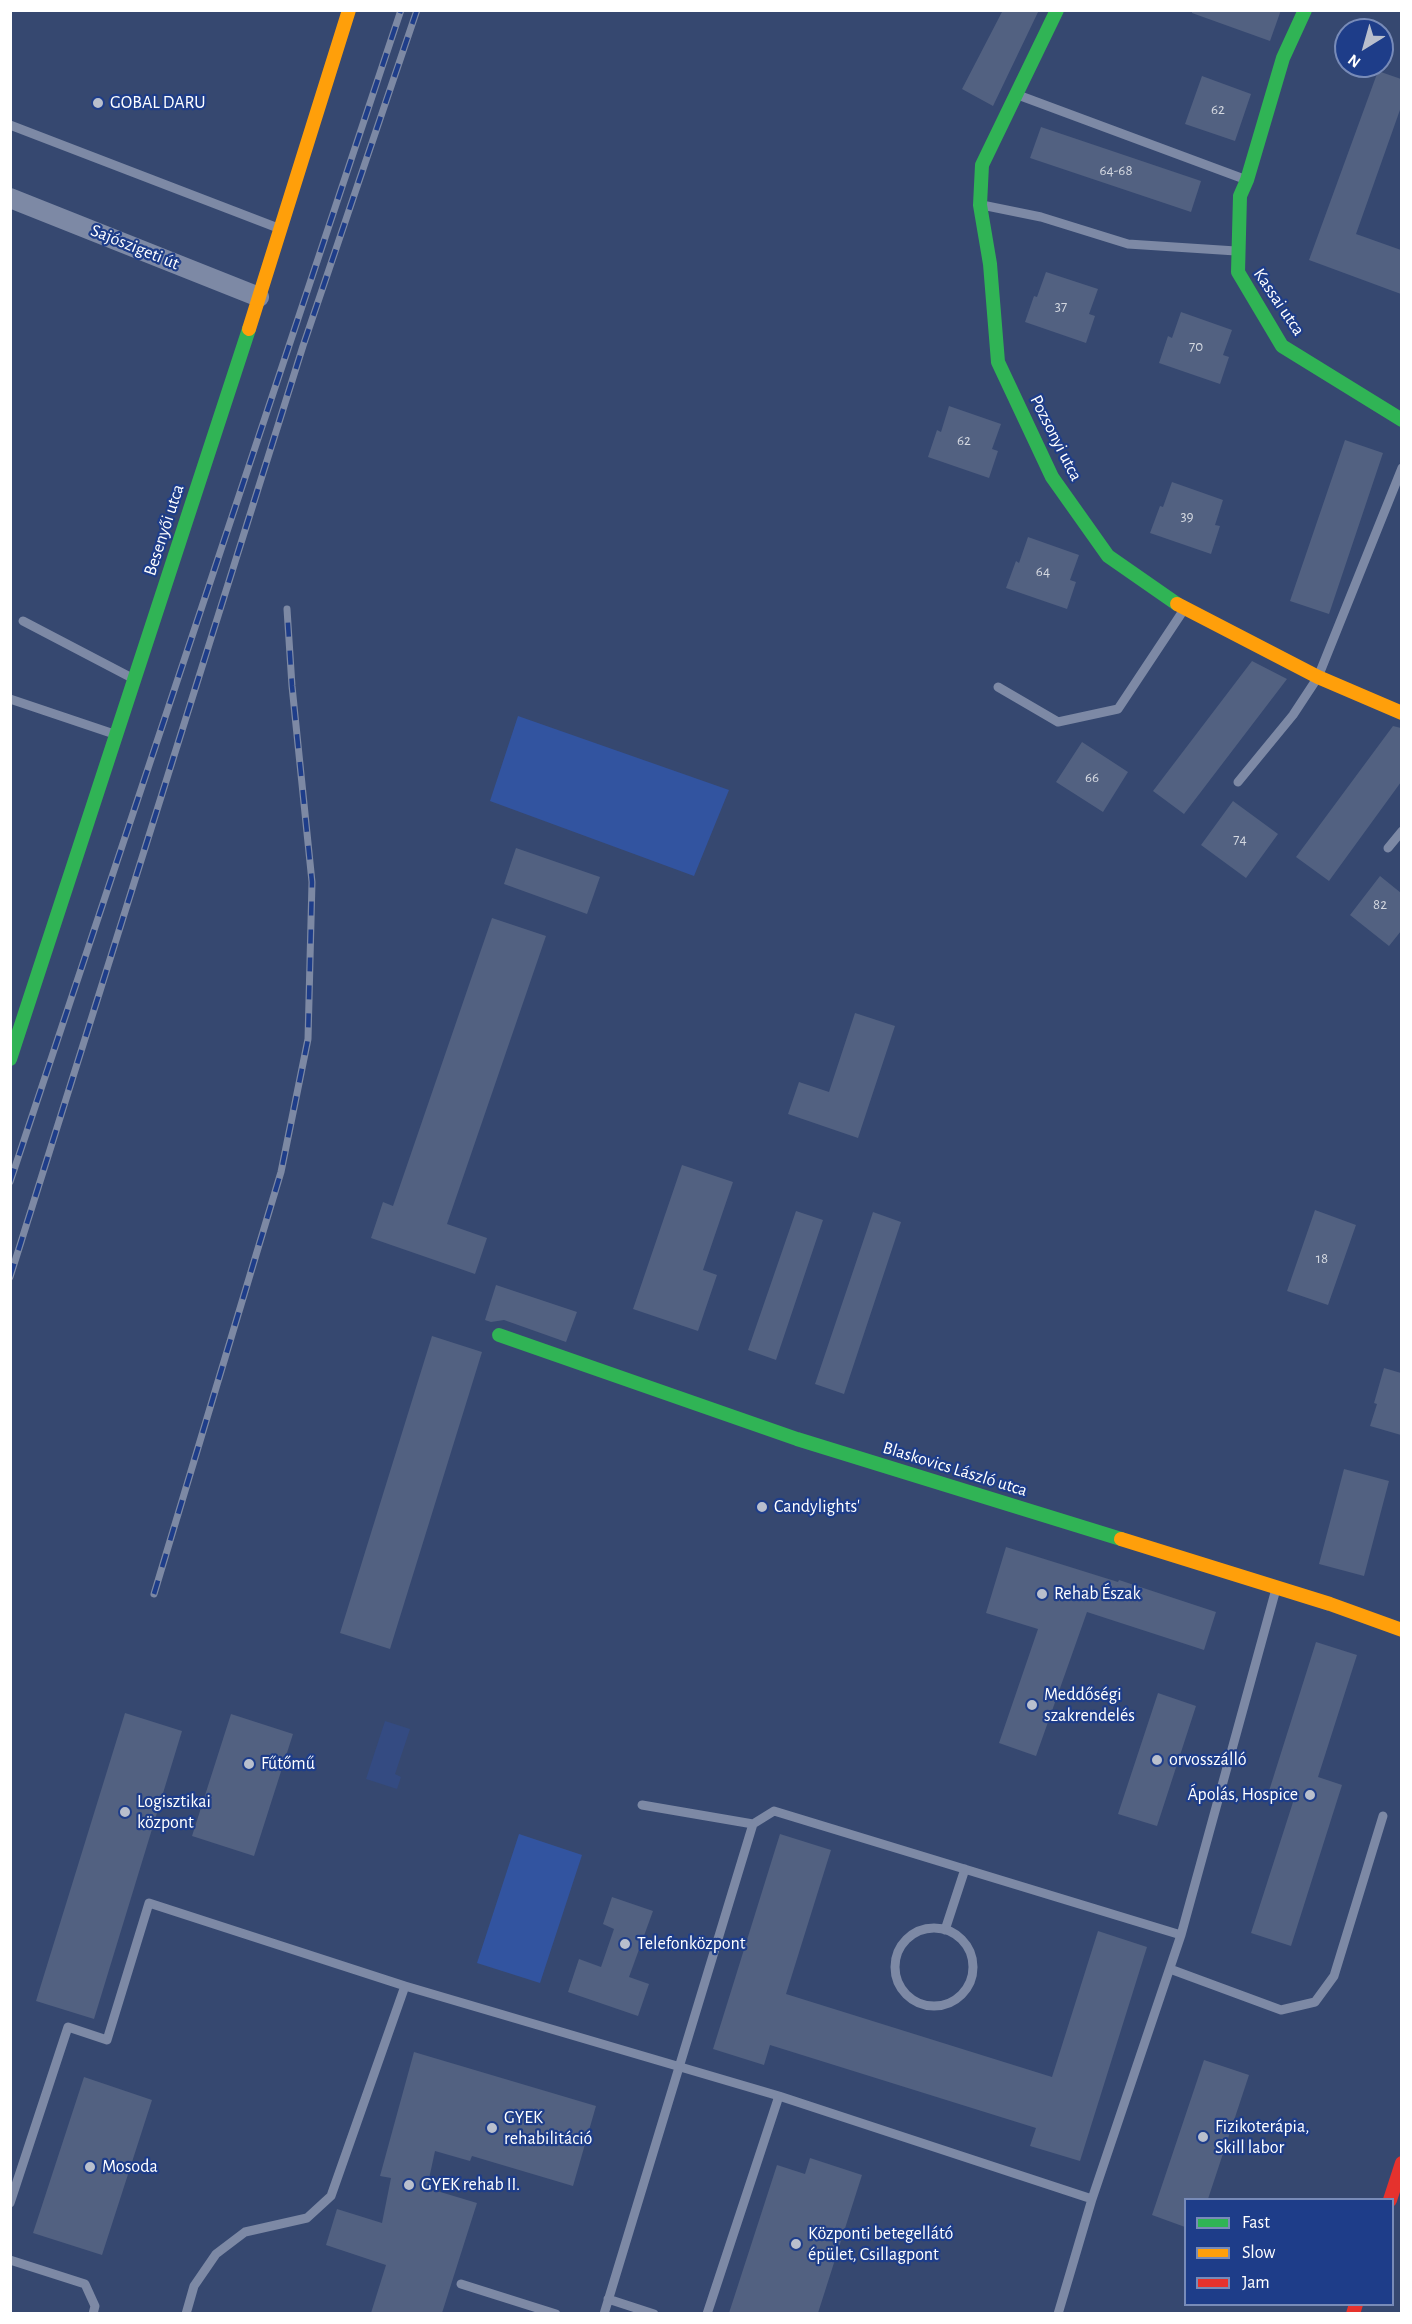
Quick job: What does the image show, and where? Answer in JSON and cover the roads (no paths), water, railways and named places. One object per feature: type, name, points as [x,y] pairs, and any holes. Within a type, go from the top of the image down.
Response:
[{"type":"street","name":"Besenyői utca","points":[[10,1059],[281,229],[349,10]]},
{"type":"street","name":"Pozsonyi utca","points":[[1057,10],[982,165],[980,205],[990,264],[998,362],[1052,477],[1108,556],[1184,609],[1318,677],[1401,712]]},
{"type":"street","name":"Kassai utca","points":[[1305,10],[1283,58],[1247,180],[1240,196],[1238,272],[1282,346],[1401,420]]},
{"type":"street","name":"Sajószigeti út","points":[[10,198],[259,297]]},
{"type":"street","name":"Blaskovics László utca","points":[[499,1335],[797,1439],[1277,1587],[1401,1630]]},
{"type":"street","points":[[1390,2198],[1401,2163]]},
{"type":"lane","points":[[1016,94],[1247,180]]},
{"type":"lane","points":[[10,125],[281,229]]},
{"type":"lane","points":[[980,205],[1041,217],[1128,244],[1239,252]]},
{"type":"lane","points":[[1238,782],[1293,715],[1318,677],[1401,468]]},
{"type":"lane","points":[[998,687],[1058,722],[1118,709],[1184,609]]},
{"type":"lane","points":[[23,621],[135,679]]},
{"type":"lane","points":[[10,699],[116,735]]},
{"type":"lane","points":[[1388,848],[1401,831]]},
{"type":"lane","points":[[1058,2313],[1092,2199],[1170,1969],[1277,1587]]},
{"type":"lane","points":[[642,1805],[753,1824]]},
{"type":"lane","points":[[604,2313],[753,1824],[774,1811],[1180,1935]]},
{"type":"lane","points":[[1170,1969],[1281,2010],[1315,2002],[1334,1976],[1383,1816]]},
{"type":"lane","points":[[945,1930],[965,1869]]},
{"type":"lane","points":[[10,2203],[68,2027],[107,2040],[149,1904],[405,1986],[779,2096],[1092,2199]]},
{"type":"lane","points":[[932,1928],[945,1930],[956,1935],[965,1943],[971,1954],[972,1978],[962,1993],[948,2004],[936,2006],[923,2004],[911,1998],[902,1989],[896,1970],[899,1950],[907,1939],[918,1931],[932,1928]]},
{"type":"lane","points":[[186,2313],[194,2286],[216,2254],[245,2232],[307,2218],[331,2196],[405,1986]]},
{"type":"lane","points":[[707,2313],[779,2096]]},
{"type":"lane","points":[[10,2260],[86,2284],[95,2306],[93,2313]]},
{"type":"lane","points":[[461,2283],[556,2313]]},
{"type":"lane","points":[[608,2298],[654,2313]]},
{"type":"railway","points":[[10,1182],[401,10]]},
{"type":"railway","points":[[10,1277],[303,346],[417,10]]},
{"type":"railway","points":[[154,1594],[281,1172],[308,1039],[312,882],[292,686],[287,609]]},
{"type":"place","name":"GOBAL DARU","points":[[98,103]]},
{"type":"place","name":"Candylights'","points":[[762,1507]]},
{"type":"place","name":"Rehab Észak","points":[[1042,1594]]},
{"type":"place","name":"Meddőségi szakrendelés","points":[[1032,1705]]},
{"type":"place","name":"orvosszálló","points":[[1157,1760]]},
{"type":"place","name":"Fűtőmű","points":[[249,1764]]},
{"type":"place","name":"Ápolás, Hospice","points":[[1310,1795]]},
{"type":"place","name":"Logisztikai központ","points":[[125,1812]]},
{"type":"place","name":"Telefonközpont","points":[[625,1944]]},
{"type":"place","name":"GYEK rehabilitáció","points":[[492,2128]]},
{"type":"place","name":"Fizikoterápia, Skill labor","points":[[1203,2137]]},
{"type":"place","name":"Mosoda","points":[[90,2167]]},
{"type":"place","name":"GYEK rehab II.","points":[[409,2185]]},
{"type":"place","name":"Központi betegellátó épület, Csillagpont","points":[[796,2244]]}]
